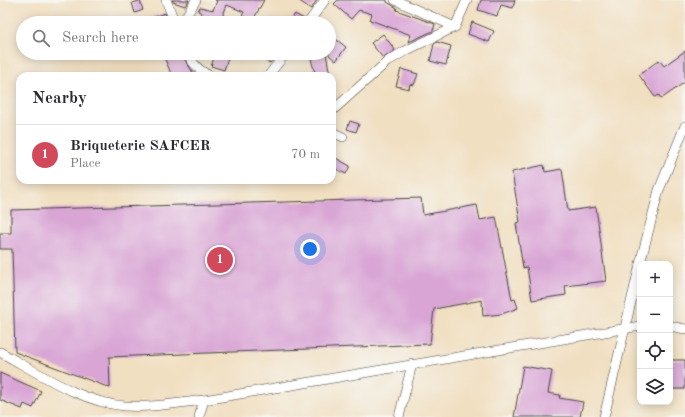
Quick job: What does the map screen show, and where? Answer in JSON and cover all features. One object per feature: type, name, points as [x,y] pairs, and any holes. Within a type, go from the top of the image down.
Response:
[{"type":"street","points":[[166,0],[172,16]]},
{"type":"street","points":[[186,16],[196,0]]},
{"type":"street","points":[[313,16],[326,0]]},
{"type":"street","points":[[394,0],[455,27]]},
{"type":"street","points":[[336,107],[388,61],[455,27],[467,0]]},
{"type":"street","points":[[192,60],[194,65],[202,72]]},
{"type":"street","points":[[271,72],[281,60]]},
{"type":"street","points":[[641,261],[659,190],[685,126]]},
{"type":"street","points":[[336,134],[343,137]]},
{"type":"street","points":[[604,417],[637,278]]},
{"type":"street","points":[[0,352],[78,393],[100,402],[124,406],[153,406],[204,400],[637,326]]},
{"type":"street","points":[[673,327],[685,329]]},
{"type":"street","points":[[399,417],[412,364]]},
{"type":"street","points":[[199,417],[204,400]]},
{"type":"building","points":[[172,0],[189,0],[185,6],[173,2]]},
{"type":"building","points":[[215,0],[264,0],[255,16],[242,16],[244,12],[227,5],[223,16],[201,16],[202,13],[198,11],[200,7],[213,10],[217,1]]},
{"type":"building","points":[[298,0],[317,0],[311,9]]},
{"type":"building","points":[[338,0],[387,0],[387,2],[397,8],[396,10],[435,24],[433,31],[409,42],[411,35],[370,20],[372,14],[359,10],[351,19],[334,4]]},
{"type":"building","points":[[481,0],[515,0],[513,8],[501,5],[497,16],[478,10]]},
{"type":"building","points":[[140,1],[143,10],[135,13],[132,3]]},
{"type":"building","points":[[165,13],[166,16],[157,16]]},
{"type":"building","points":[[472,22],[494,31],[489,42],[468,34]]},
{"type":"building","points":[[383,34],[395,50],[383,58],[371,43]]},
{"type":"building","points":[[336,39],[346,47],[336,61],[335,60]]},
{"type":"building","points":[[437,42],[451,46],[446,65],[430,61],[434,44]]},
{"type":"building","points":[[685,51],[685,82],[661,99],[659,95],[655,97],[639,75],[659,60],[664,66]]},
{"type":"building","points":[[165,60],[185,60],[193,72],[170,72]]},
{"type":"building","points":[[213,60],[227,60],[224,70],[211,66]]},
{"type":"building","points":[[264,60],[272,60],[270,63]]},
{"type":"building","points":[[311,60],[327,60],[329,72],[315,72]]},
{"type":"building","points":[[401,69],[418,74],[414,85],[410,84],[409,89],[396,86]]},
{"type":"building","points":[[350,121],[359,124],[356,132],[347,129]]},
{"type":"building","points":[[336,158],[350,166],[346,174],[336,169]]},
{"type":"building","points":[[544,165],[545,172],[562,169],[568,211],[596,207],[606,281],[565,286],[566,295],[532,300],[527,267],[523,268],[516,223],[520,222],[512,172]]},
{"type":"building","points":[[421,198],[423,215],[477,205],[480,220],[496,217],[512,300],[515,299],[518,308],[501,314],[483,316],[482,300],[434,309],[430,344],[109,357],[110,388],[15,352],[12,249],[0,249],[0,233],[11,233],[11,210]]},
{"type":"building","points":[[673,360],[685,360],[685,389],[673,389]]},
{"type":"building","points":[[523,366],[552,371],[548,393],[560,395],[559,398],[583,402],[580,417],[514,417]]},
{"type":"building","points":[[0,373],[41,391],[33,408],[24,404],[22,409],[0,400]]},
{"type":"place","name":"Briqueterie SAFCER","points":[[220,260]]}]
